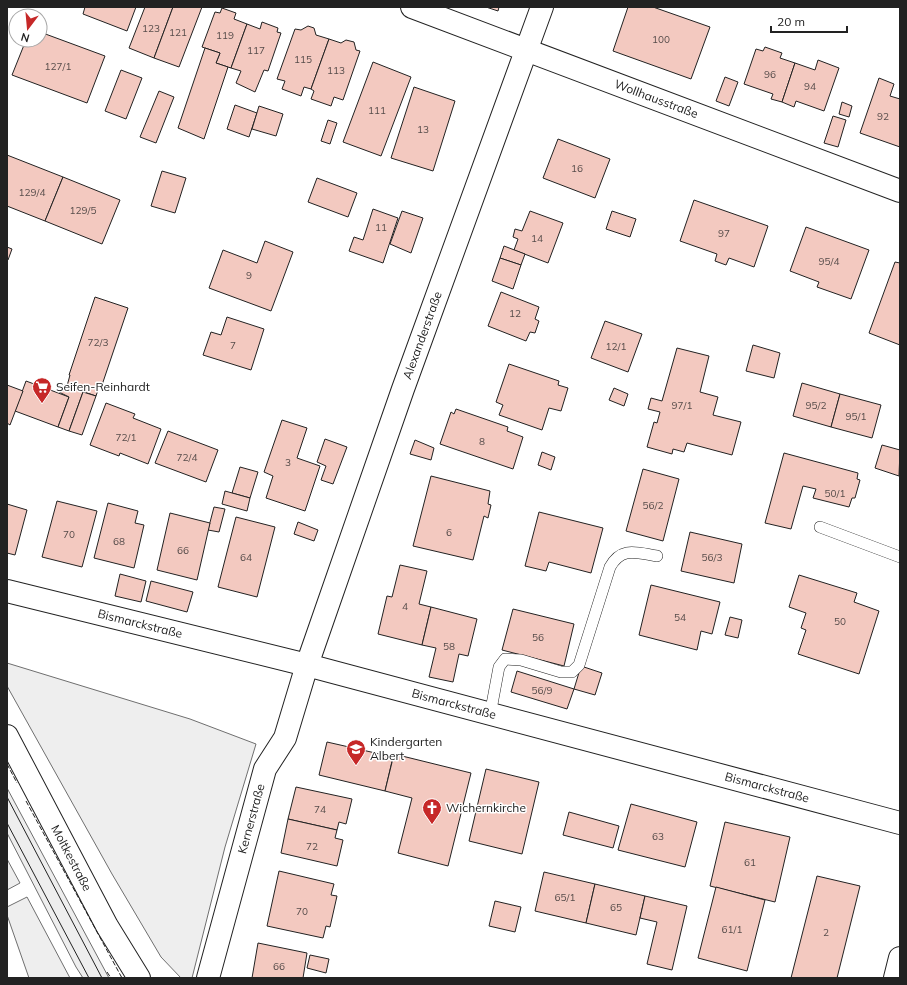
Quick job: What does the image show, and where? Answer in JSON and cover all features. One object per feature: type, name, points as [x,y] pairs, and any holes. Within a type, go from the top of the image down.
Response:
[{"type":"street","name":"Wollhausstraße","points":[[412,7],[640,95],[900,191]]},
{"type":"street","name":"Alexanderstraße","points":[[307,665],[408,375],[542,7]]},
{"type":"street","name":"Bismarckstraße","points":[[7,591],[307,665],[900,823]]},
{"type":"street","name":"Kernerstraße","points":[[208,978],[264,769],[285,738],[307,665]]},
{"type":"street","name":"Moltkestraße","points":[[7,736],[107,926],[139,978]]},
{"type":"street","points":[[895,978],[900,958]]},
{"type":"lane","points":[[820,527],[900,557]]},
{"type":"lane","points":[[490,715],[499,667],[505,659],[521,660],[561,672],[572,672],[579,665],[610,567],[615,557],[628,552],[657,556]]},
{"type":"shaded area","points":[[7,663],[190,719],[256,744],[225,847],[192,978],[181,978],[161,957],[112,874],[7,686]]},
{"type":"shaded area","points":[[7,788],[109,978],[83,978],[76,967],[7,833]]},
{"type":"shaded area","points":[[7,859],[20,883],[7,890]]},
{"type":"shaded area","points":[[27,897],[70,978],[29,978],[7,915],[7,907]]},
{"type":"building","points":[[85,7],[136,7],[127,31],[83,14]]},
{"type":"building","points":[[145,7],[173,7],[154,58],[129,48]]},
{"type":"building","points":[[173,7],[202,7],[179,67],[154,58]]},
{"type":"building","points":[[486,7],[499,7],[498,11]]},
{"type":"building","points":[[628,7],[653,7],[710,27],[691,79],[613,51]]},
{"type":"building","points":[[222,8],[236,13],[234,19],[247,24],[231,68],[216,63],[220,53],[202,47],[215,12],[220,13]]},
{"type":"building","points":[[262,22],[278,28],[277,32],[281,33],[268,71],[264,70],[255,92],[236,83],[241,71],[231,68],[247,24],[260,29]]},
{"type":"building","points":[[308,26],[314,28],[316,35],[329,39],[311,89],[304,87],[301,96],[282,89],[285,81],[277,79],[295,29],[301,30]]},
{"type":"building","points":[[48,35],[105,56],[87,103],[12,75],[23,48],[48,48]]},
{"type":"building","points":[[329,39],[341,43],[346,40],[354,42],[356,50],[360,51],[343,100],[334,97],[331,106],[311,99],[314,91],[311,89]]},
{"type":"building","points":[[765,47],[782,53],[780,58],[795,63],[782,102],[771,99],[773,94],[744,84],[756,49],[763,51]]},
{"type":"building","points":[[205,48],[220,53],[216,63],[228,67],[204,139],[178,128]]},
{"type":"building","points":[[818,60],[839,68],[824,111],[796,101],[794,107],[782,102],[795,63],[815,70]]},
{"type":"building","points":[[373,62],[411,77],[381,156],[343,142]]},
{"type":"building","points":[[121,70],[142,78],[126,119],[105,111]]},
{"type":"building","points":[[725,77],[738,82],[729,106],[716,101]]},
{"type":"building","points":[[879,78],[894,84],[890,96],[900,99],[900,147],[860,133]]},
{"type":"building","points":[[414,87],[455,101],[433,171],[391,158]]},
{"type":"building","points":[[159,91],[174,97],[156,143],[140,137]]},
{"type":"building","points":[[842,102],[852,106],[849,117],[839,114]]},
{"type":"building","points":[[235,105],[257,113],[249,137],[227,129]]},
{"type":"building","points":[[259,106],[283,114],[276,136],[252,129]]},
{"type":"building","points":[[833,116],[846,120],[838,147],[824,143]]},
{"type":"building","points":[[328,120],[337,123],[330,144],[321,141]]},
{"type":"building","points":[[558,139],[610,159],[595,198],[543,178]]},
{"type":"building","points":[[7,155],[63,177],[45,221],[7,206]]},
{"type":"building","points":[[162,171],[186,178],[175,213],[151,206]]},
{"type":"building","points":[[63,177],[120,200],[102,244],[45,221]]},
{"type":"building","points":[[317,178],[357,193],[348,217],[308,202]]},
{"type":"building","points":[[694,200],[768,226],[754,267],[729,258],[726,265],[715,261],[717,254],[680,241]]},
{"type":"building","points":[[373,209],[398,218],[383,263],[349,251],[354,237],[363,240]]},
{"type":"building","points":[[402,211],[423,218],[411,253],[390,244]]},
{"type":"building","points":[[530,211],[563,223],[548,263],[514,250],[518,239],[513,237],[515,229],[522,231]]},
{"type":"building","points":[[612,211],[636,219],[630,237],[606,229]]},
{"type":"building","points":[[806,227],[869,250],[851,299],[817,287],[819,282],[790,271]]},
{"type":"building","points":[[265,241],[293,252],[271,311],[209,288],[223,250],[257,263]]},
{"type":"building","points":[[504,246],[525,254],[521,265],[500,258]]},
{"type":"building","points":[[7,247],[12,249],[8,260],[7,259]]},
{"type":"building","points":[[500,258],[521,265],[513,289],[492,281]]},
{"type":"building","points":[[895,262],[900,263],[900,345],[869,333]]},
{"type":"building","points":[[501,292],[539,307],[535,319],[539,321],[535,333],[530,332],[526,341],[488,326]]},
{"type":"building","points":[[95,297],[128,308],[101,388],[99,387],[96,396],[67,386],[69,375]]},
{"type":"building","points":[[227,317],[264,329],[251,370],[203,355],[211,332],[221,335]]},
{"type":"building","points":[[605,321],[642,334],[628,372],[591,358]]},
{"type":"building","points":[[753,345],[780,353],[774,378],[746,371]]},
{"type":"building","points":[[677,348],[709,356],[700,392],[718,397],[713,415],[741,422],[732,455],[687,443],[684,452],[673,449],[672,454],[647,447],[654,422],[657,423],[660,412],[648,409],[651,398],[662,401]]},
{"type":"building","points":[[509,364],[559,381],[558,385],[568,388],[561,411],[549,408],[542,430],[499,415],[503,405],[496,402]]},
{"type":"building","name":"Seifen-Reinhardt","points":[[26,381],[69,397],[58,427],[15,411]]},
{"type":"building","points":[[802,383],[840,394],[831,427],[793,416]]},
{"type":"building","points":[[62,384],[83,392],[69,431],[58,427],[69,397],[59,392]]},
{"type":"building","points":[[7,385],[23,391],[10,425],[7,423]]},
{"type":"building","points":[[614,388],[628,394],[624,406],[609,400]]},
{"type":"building","points":[[83,392],[96,396],[82,435],[69,431]]},
{"type":"building","points":[[840,394],[881,405],[872,438],[831,427]]},
{"type":"building","points":[[106,403],[135,414],[133,418],[161,429],[148,464],[120,453],[119,456],[90,445]]},
{"type":"building","points":[[456,409],[508,427],[507,431],[523,437],[513,469],[440,444],[451,412],[454,414]]},
{"type":"building","points":[[282,420],[307,428],[297,458],[320,466],[305,511],[266,498],[273,476],[264,472]]},
{"type":"building","points":[[168,431],[218,450],[206,482],[155,463]]},
{"type":"building","points":[[325,439],[347,447],[333,484],[321,480],[326,466],[317,462]]},
{"type":"building","points":[[415,440],[434,448],[431,460],[410,454]]},
{"type":"building","points":[[882,445],[900,450],[899,476],[875,468]]},
{"type":"building","points":[[542,452],[555,457],[551,470],[538,465]]},
{"type":"building","points":[[784,453],[858,473],[857,479],[860,480],[855,498],[852,498],[849,507],[813,498],[816,489],[803,486],[791,529],[765,523]]},
{"type":"building","points":[[240,467],[258,472],[250,498],[232,493]]},
{"type":"building","points":[[643,469],[679,479],[663,541],[626,531]]},
{"type":"building","points":[[431,476],[490,491],[488,504],[491,505],[488,518],[484,516],[473,560],[413,546]]},
{"type":"building","points":[[225,491],[250,498],[247,511],[222,504]]},
{"type":"building","points":[[57,501],[97,511],[82,567],[42,557]]},
{"type":"building","points":[[108,503],[138,511],[135,523],[144,525],[134,568],[94,558]]},
{"type":"building","points":[[7,504],[27,510],[15,555],[7,553]]},
{"type":"building","points":[[214,507],[225,509],[219,532],[208,530]]},
{"type":"building","points":[[539,512],[603,528],[591,573],[549,562],[546,571],[525,566]]},
{"type":"building","points":[[170,513],[210,523],[197,580],[157,570]]},
{"type":"building","points":[[236,517],[275,527],[257,597],[218,587]]},
{"type":"building","points":[[298,522],[318,530],[314,541],[294,534]]},
{"type":"building","points":[[690,532],[742,544],[734,583],[681,571]]},
{"type":"building","points":[[400,565],[427,571],[419,604],[431,607],[422,645],[378,634],[387,596],[392,597]]},
{"type":"building","points":[[120,574],[146,581],[141,602],[115,596]]},
{"type":"building","points":[[799,575],[857,593],[854,602],[879,611],[859,674],[798,654],[806,630],[801,628],[806,613],[789,607]]},
{"type":"building","points":[[151,581],[193,592],[187,612],[146,601]]},
{"type":"building","points":[[651,585],[720,602],[712,634],[701,631],[697,650],[639,635]]},
{"type":"building","points":[[431,607],[477,619],[468,656],[459,654],[453,682],[429,677],[436,648],[422,645]]},
{"type":"building","points":[[513,609],[574,624],[564,666],[502,650]]},
{"type":"building","points":[[730,617],[742,620],[738,638],[725,635]]},
{"type":"building","points":[[581,666],[602,673],[595,695],[574,689]]},
{"type":"building","points":[[517,671],[574,689],[567,709],[511,692]]},
{"type":"building","name":"Kindergarten Albert","points":[[327,742],[393,757],[385,791],[319,775]]},
{"type":"building","name":"Wichernkirche","points":[[394,754],[471,773],[448,866],[398,853],[412,798],[385,791]]},
{"type":"building","points":[[486,769],[539,782],[522,854],[469,841]]},
{"type":"building","points":[[296,787],[352,799],[346,824],[339,822],[337,830],[288,819]]},
{"type":"building","points":[[631,804],[697,822],[685,867],[618,850]]},
{"type":"building","points":[[569,812],[619,826],[613,848],[563,835]]},
{"type":"building","points":[[288,819],[337,830],[335,838],[343,840],[337,866],[281,853]]},
{"type":"building","points":[[725,822],[790,837],[775,902],[710,886]]},
{"type":"building","points":[[279,871],[334,884],[331,895],[337,896],[330,927],[326,926],[323,938],[267,926]]},
{"type":"building","points":[[544,872],[595,884],[586,923],[535,911]]},
{"type":"building","points":[[817,876],[860,886],[837,978],[791,978]]},
{"type":"building","points":[[595,884],[645,896],[636,935],[586,923]]},
{"type":"building","points":[[716,887],[765,900],[747,971],[698,958]]},
{"type":"building","points":[[645,896],[687,906],[672,970],[647,964],[657,922],[640,918]]},
{"type":"building","points":[[495,901],[521,907],[515,932],[489,926]]},
{"type":"building","points":[[258,943],[307,953],[303,978],[252,978]]},
{"type":"building","points":[[310,955],[329,959],[326,973],[307,968]]},
{"type":"tram line","points":[[7,797],[102,978]]},
{"type":"tram line","points":[[7,823],[89,978]]},
{"type":"fence","points":[[7,764],[17,783]]},
{"type":"fence","points":[[26,801],[122,978]]},
{"type":"fence","points":[[107,972],[111,978]]},
{"type":"place","name":"Seifen-Reinhardt","points":[[42,404]]},
{"type":"place","name":"Kindergarten Albert","points":[[356,766]]},
{"type":"place","name":"Wichernkirche","points":[[432,825]]}]
